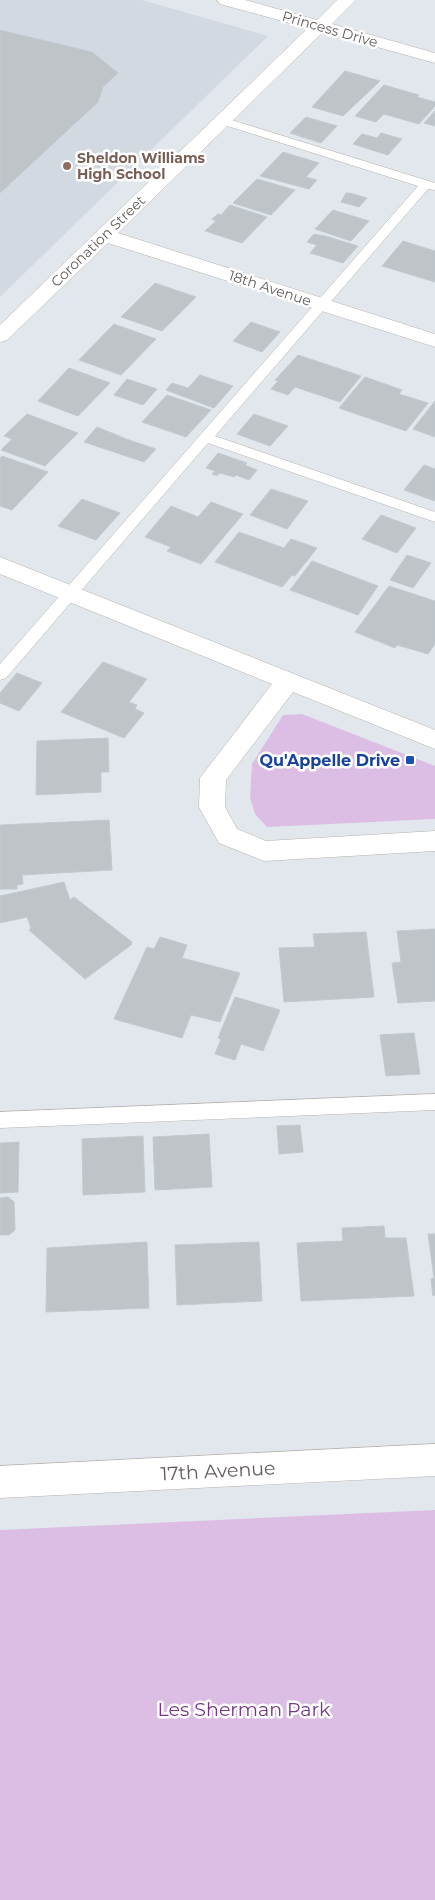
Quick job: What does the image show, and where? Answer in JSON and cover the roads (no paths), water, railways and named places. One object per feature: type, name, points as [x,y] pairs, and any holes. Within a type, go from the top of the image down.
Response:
[{"type":"street","name":"Princess Drive","points":[[226,0],[435,58]]},
{"type":"street","name":"Coronation Street","points":[[0,336],[347,0]]},
{"type":"street","name":"18th Avenue","points":[[104,235],[435,341]]},
{"type":"street","points":[[0,565],[435,740]]},
{"type":"street","points":[[288,681],[213,778],[212,807],[228,836],[264,851],[435,841]]},
{"type":"street","name":"17th Avenue","points":[[0,1482],[435,1460]]},
{"type":"lane","points":[[0,674],[72,594],[204,437],[430,186],[222,121]]},
{"type":"lane","points":[[204,437],[435,517]]},
{"type":"lane","points":[[0,1120],[435,1102]]},
{"type":"place","name":"Sheldon Williams High School","points":[[67,166]]},
{"type":"place","name":"Qu'Appelle Drive","points":[[410,760]]},
{"type":"park label","name":"Les Sherman Park","points":[[244,1709]]}]
